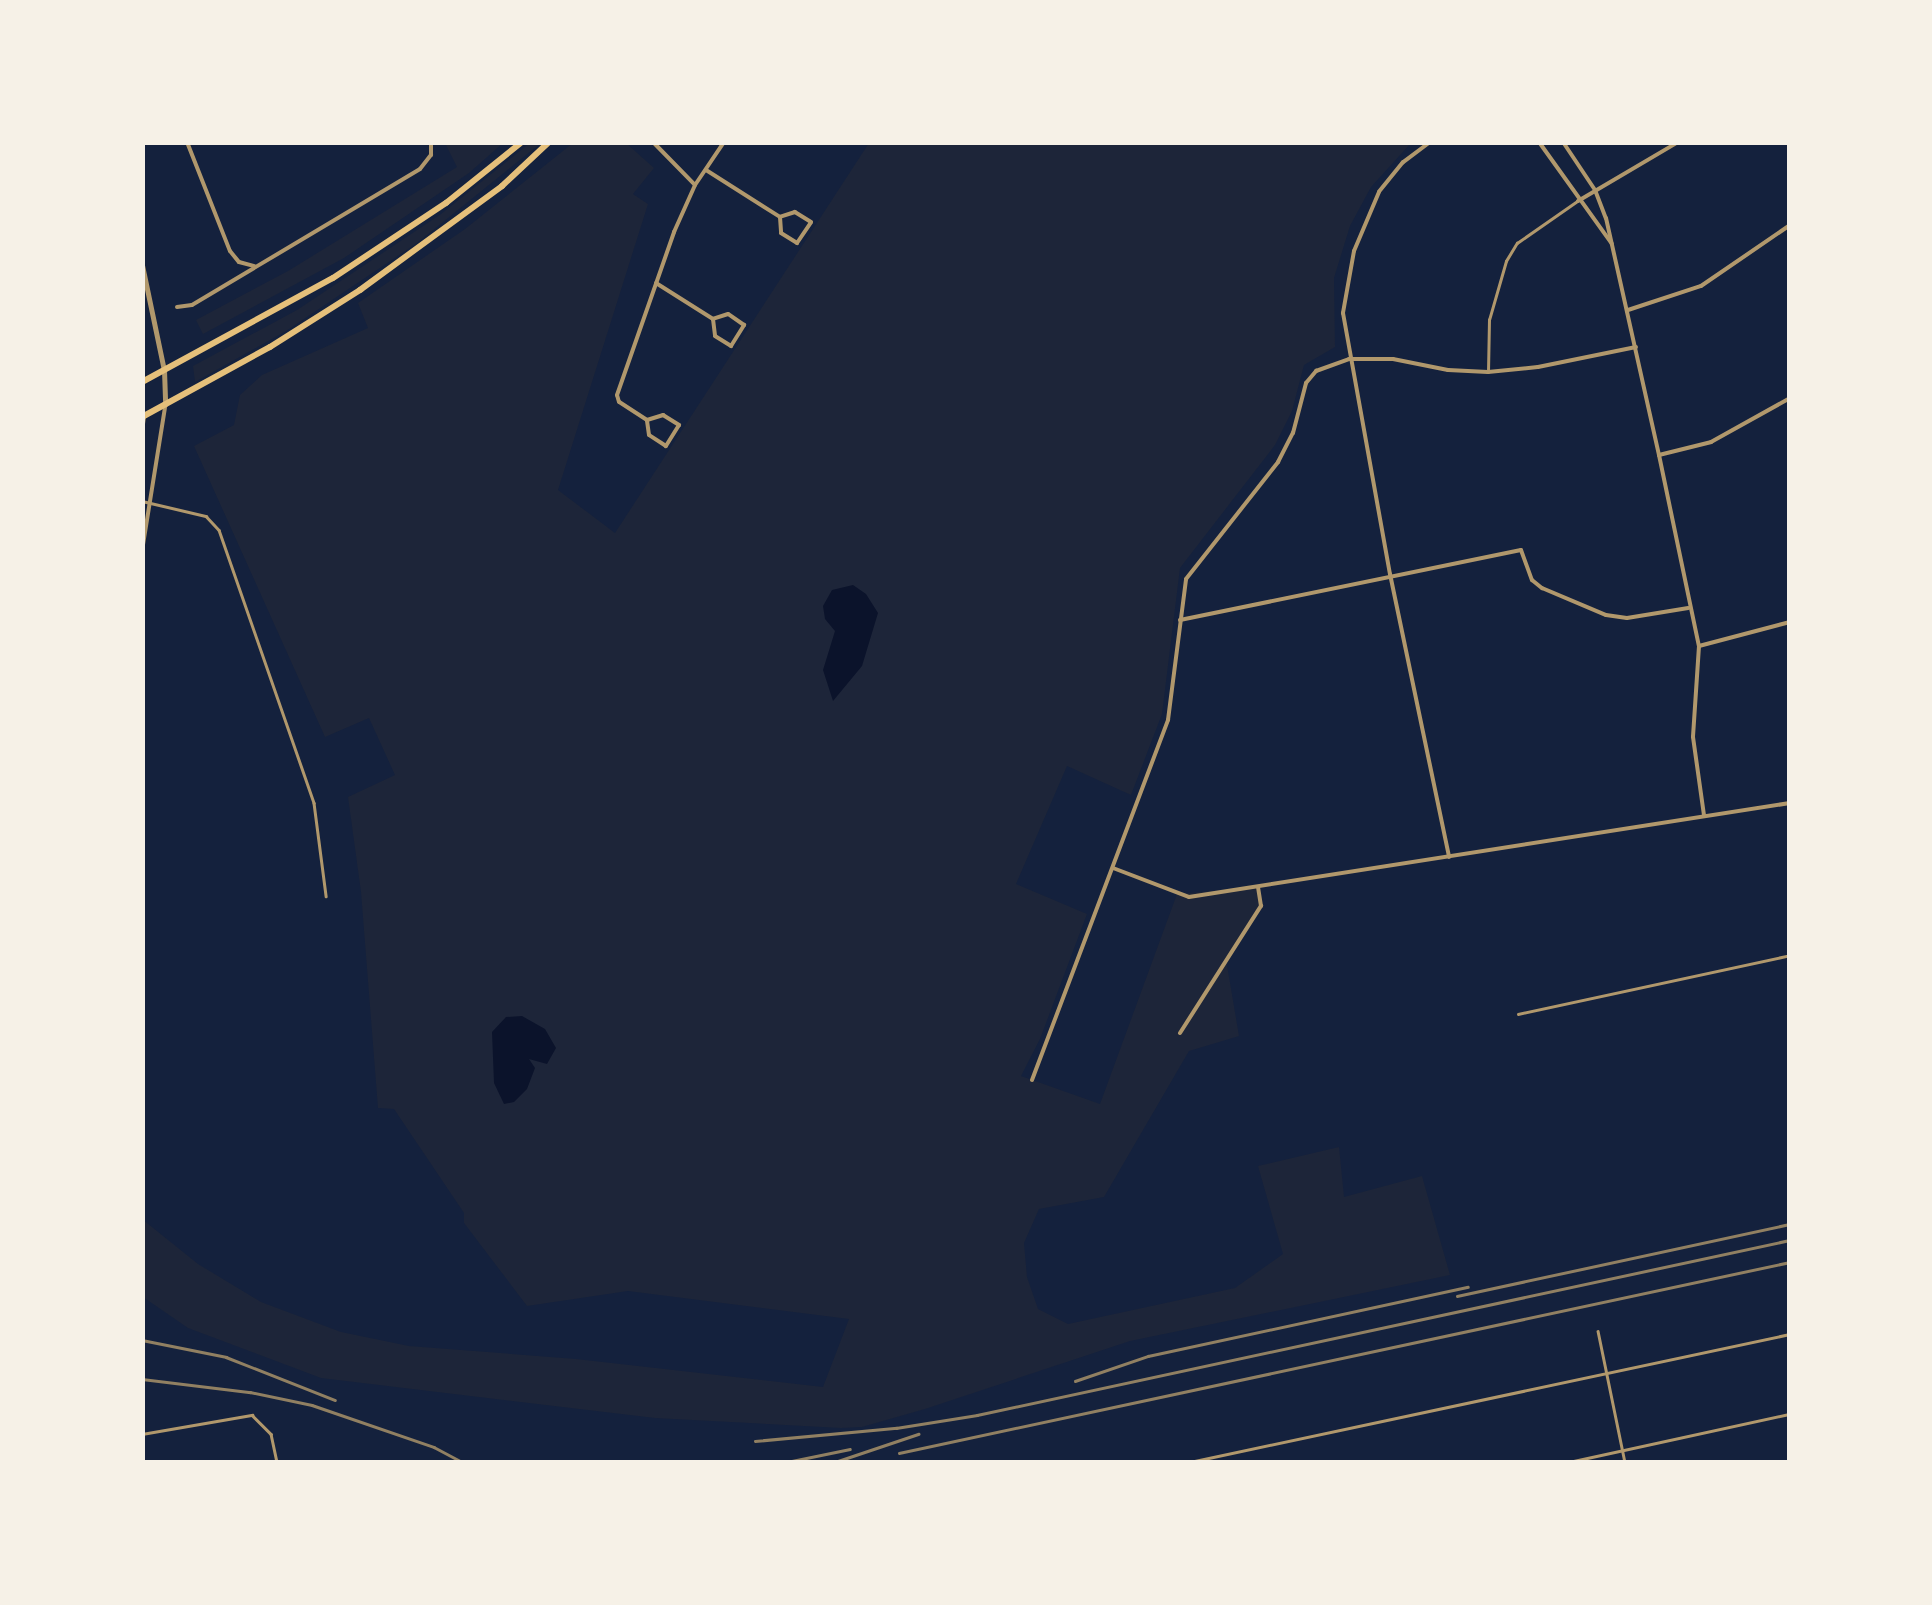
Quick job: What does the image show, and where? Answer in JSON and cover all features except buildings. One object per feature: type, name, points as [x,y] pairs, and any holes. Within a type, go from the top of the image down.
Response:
[{"type":"main road","points":[[142,382],[347,268],[446,203],[522,142]]},
{"type":"main road","points":[[143,414],[165,406],[360,290],[502,186],[550,142]]},
{"type":"street","points":[[186,142],[230,251],[239,262],[254,266]]},
{"type":"street","points":[[178,307],[192,306],[420,169],[431,155],[432,142]]},
{"type":"street","points":[[653,142],[695,185]]},
{"type":"street","points":[[647,420],[663,415],[679,425],[666,446],[649,435],[647,420],[619,402],[617,395],[695,185],[724,142]]},
{"type":"street","points":[[1430,142],[1403,162],[1379,192],[1354,250],[1343,312],[1390,574],[1449,857]]},
{"type":"street","points":[[1539,142],[1612,244]]},
{"type":"street","points":[[1564,142],[1595,190],[1612,244],[1699,646],[1693,737],[1704,815]]},
{"type":"street","points":[[1578,201],[1678,142]]},
{"type":"street","points":[[706,170],[780,216],[795,212],[811,222],[797,243],[781,233],[780,216]]},
{"type":"street","points":[[1628,310],[1701,286],[1790,225]]},
{"type":"street","points":[[142,264],[164,370],[165,406],[142,551]]},
{"type":"street","points":[[656,282],[714,319]]},
{"type":"street","points":[[728,314],[744,324],[731,346],[715,336],[714,319],[728,314]]},
{"type":"street","points":[[1032,1080],[1168,720],[1180,620],[1191,570],[1278,462],[1293,433],[1306,382],[1316,372],[1350,359],[1393,359],[1448,370],[1488,372],[1538,367],[1636,347]]},
{"type":"street","points":[[1659,455],[1711,442],[1790,398]]},
{"type":"street","points":[[142,430],[143,414]]},
{"type":"street","points":[[1180,620],[1521,550],[1532,580],[1542,588],[1606,616],[1627,618],[1689,608]]},
{"type":"street","points":[[1699,646],[1790,622]]},
{"type":"street","points":[[1113,868],[1189,897],[1790,803]]},
{"type":"street","points":[[1180,1033],[1262,906],[1258,886]]},
{"type":"lane","points":[[1488,372],[1489,320],[1511,252],[1578,201]]},
{"type":"lane","points":[[142,501],[206,516],[219,530],[314,803],[326,896]]},
{"type":"lane","points":[[1518,1014],[1790,956]]},
{"type":"lane","points":[[1598,1331],[1625,1462]]},
{"type":"lane","points":[[1190,1462],[1790,1334]]},
{"type":"lane","points":[[1569,1462],[1790,1414]]},
{"type":"lane","points":[[142,1434],[252,1415],[271,1434],[277,1462]]},
{"type":"shaded area","points":[[445,143],[503,143],[469,173],[344,258],[203,334],[196,320],[288,271],[457,167]]},
{"type":"shaded area","points":[[530,143],[541,143],[417,243],[286,331],[195,382],[193,366],[297,310],[441,214]]},
{"type":"shaded area","points":[[573,143],[626,143],[654,168],[633,194],[648,204],[558,490],[615,533],[869,143],[1411,143],[1371,187],[1350,226],[1334,278],[1335,347],[1304,365],[1292,411],[1275,445],[1180,568],[1162,714],[1131,795],[1067,766],[1016,884],[1087,914],[1040,1039],[1021,1076],[1100,1104],[1177,894],[1258,887],[1261,906],[1226,959],[1239,1036],[1189,1051],[1104,1197],[1039,1209],[1024,1243],[1027,1277],[1038,1309],[1068,1324],[1235,1288],[1283,1254],[1258,1166],[1339,1147],[1344,1197],[1422,1176],[1450,1275],[1130,1341],[925,1409],[862,1427],[841,1428],[655,1418],[321,1378],[188,1328],[143,1297],[142,1219],[198,1264],[261,1302],[341,1332],[409,1346],[576,1359],[823,1387],[849,1319],[628,1291],[527,1306],[464,1223],[464,1213],[394,1109],[378,1108],[361,892],[348,797],[395,775],[369,718],[325,737],[194,446],[234,425],[240,395],[262,375],[368,328],[358,303],[465,229]]},
{"type":"shaded area","points":[[853,585],[866,594],[878,613],[862,666],[833,701],[823,670],[835,631],[825,619],[823,606],[832,590]]},
{"type":"shaded area","points":[[522,1016],[545,1029],[556,1048],[547,1064],[529,1059],[535,1068],[527,1089],[514,1102],[504,1104],[494,1083],[492,1032],[506,1017]]},
{"type":"railway","points":[[1457,1296],[1790,1224]]},
{"type":"railway","points":[[755,1441],[896,1428],[977,1415],[1790,1240]]},
{"type":"railway","points":[[899,1453],[1790,1262]]},
{"type":"railway","points":[[1075,1381],[1148,1356],[1468,1287]]},
{"type":"railway","points":[[142,1340],[226,1357],[335,1400]]},
{"type":"railway","points":[[142,1379],[250,1392],[312,1405],[434,1447],[462,1462]]},
{"type":"railway","points":[[835,1462],[918,1434]]},
{"type":"railway","points":[[787,1462],[850,1449]]}]
